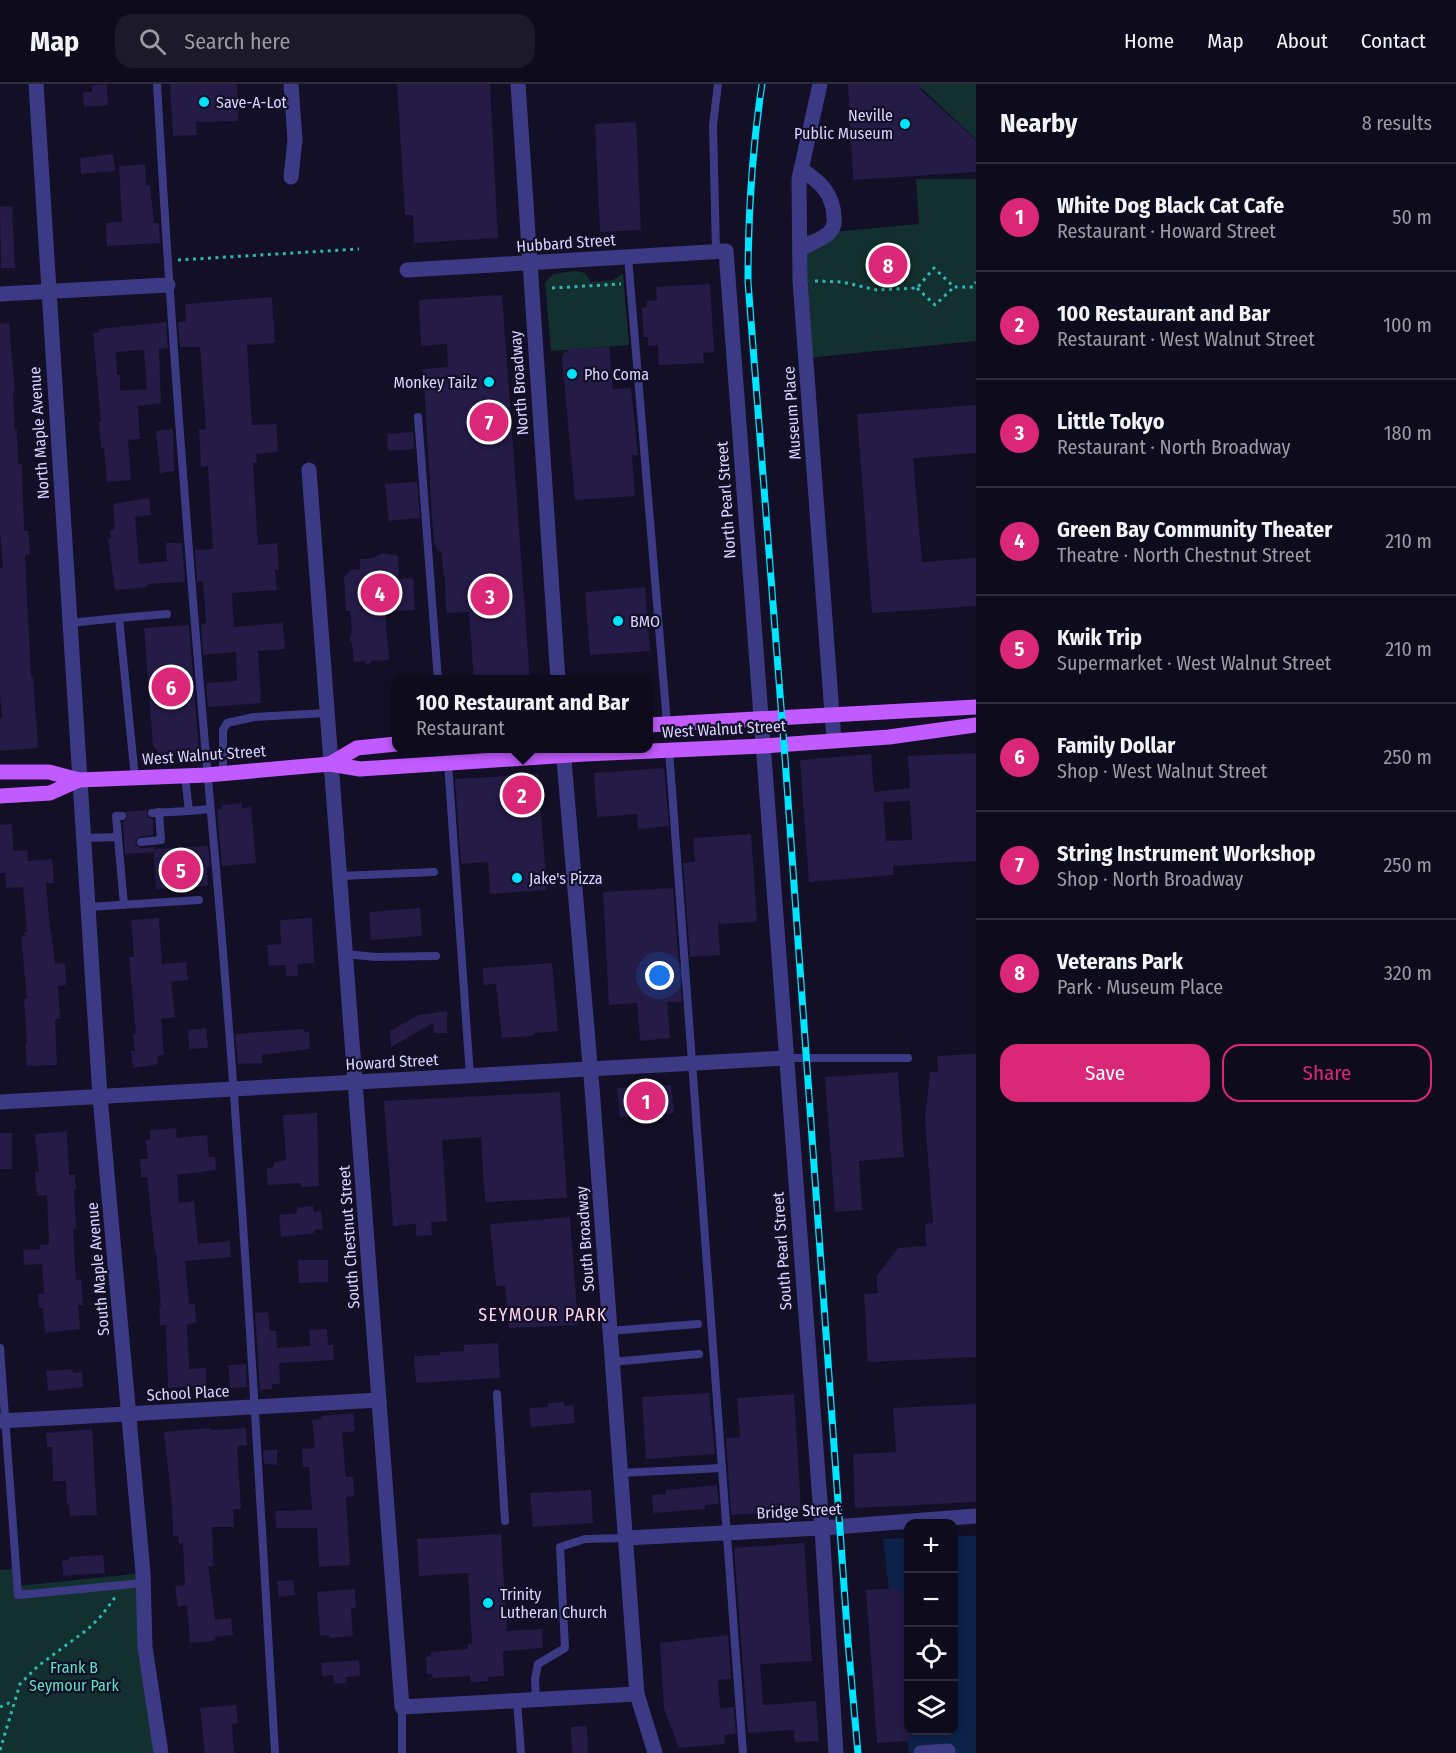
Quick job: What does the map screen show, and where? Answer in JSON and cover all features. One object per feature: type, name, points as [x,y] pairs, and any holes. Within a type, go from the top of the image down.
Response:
[{"type":"main road","name":"West Walnut Street","points":[[653,725],[976,707]]},
{"type":"main road","name":"West Walnut Street","points":[[653,750],[834,741],[976,725]]},
{"type":"main road","name":"West Walnut Street","points":[[330,764],[357,748],[392,744]]},
{"type":"main road","name":"West Walnut Street","points":[[0,772],[49,772],[79,780],[207,775],[330,764],[360,769],[553,753]]},
{"type":"main road","name":"West Walnut Street","points":[[0,796],[50,793],[79,780]]},
{"type":"street","name":"North Maple Avenue","points":[[36,84],[79,780]]},
{"type":"street","points":[[291,84],[295,145],[291,177]]},
{"type":"street","name":"North Broadway","points":[[518,84],[558,675]]},
{"type":"street","name":"Museum Place","points":[[820,84],[799,179],[800,249],[834,741]]},
{"type":"street","points":[[800,249],[830,232],[835,223],[833,205],[827,191],[801,170]]},
{"type":"street","name":"Hubbard Street","points":[[407,270],[721,251]]},
{"type":"street","name":"North Pearl Street","points":[[721,251],[763,746]]},
{"type":"street","points":[[0,294],[168,285]]},
{"type":"street","name":"South Chestnut Street","points":[[309,470],[402,1707]]},
{"type":"street","name":"South Pearl Street","points":[[763,746],[822,1528],[836,1753]]},
{"type":"street","name":"South Broadway","points":[[563,753],[590,1070],[637,1694],[655,1753]]},
{"type":"street","name":"South Maple Avenue","points":[[79,780],[100,1097],[143,1583],[145,1647],[161,1753]]},
{"type":"street","name":"Howard Street","points":[[0,1102],[786,1058]]},
{"type":"street","name":"School Place","points":[[3,1421],[379,1400]]},
{"type":"street","name":"Bridge Street","points":[[625,1538],[822,1528],[976,1516]]},
{"type":"street","points":[[402,1707],[637,1694]]},
{"type":"street","points":[[921,1753],[948,1751]]},
{"type":"lane","points":[[157,84],[168,285],[199,656],[255,1407],[275,1753]]},
{"type":"lane","name":"North Pearl Street","points":[[718,84],[713,126],[721,251]]},
{"type":"lane","points":[[627,257],[667,724]]},
{"type":"lane","points":[[418,417],[438,675]]},
{"type":"lane","points":[[69,623],[167,614]]},
{"type":"lane","points":[[119,618],[135,778]]},
{"type":"lane","points":[[224,773],[223,730],[227,723],[254,717],[327,713]]},
{"type":"lane","points":[[669,750],[743,1753]]},
{"type":"lane","points":[[448,763],[470,1076]]},
{"type":"lane","points":[[185,776],[189,811]]},
{"type":"lane","points":[[141,842],[161,840],[156,827],[155,813],[209,809]]},
{"type":"lane","points":[[122,816],[116,816],[120,836],[124,905]]},
{"type":"lane","points":[[83,838],[120,836]]},
{"type":"lane","points":[[339,876],[434,872]]},
{"type":"lane","points":[[87,907],[199,900]]},
{"type":"lane","points":[[345,954],[376,957],[436,956]]},
{"type":"lane","points":[[786,1058],[908,1058]]},
{"type":"lane","points":[[609,1331],[698,1324]]},
{"type":"lane","points":[[0,1348],[3,1421],[18,1595],[143,1583]]},
{"type":"lane","points":[[612,1362],[699,1354]]},
{"type":"lane","points":[[497,1394],[505,1521]]},
{"type":"lane","points":[[620,1473],[722,1468]]},
{"type":"lane","points":[[536,1700],[535,1680],[538,1664],[565,1648],[560,1547],[585,1539],[625,1538]]},
{"type":"lane","points":[[517,1701],[521,1753]]},
{"type":"lane","points":[[402,1707],[402,1753]]},
{"type":"path","points":[[167,260],[359,249]]},
{"type":"path","points":[[916,288],[934,268],[954,287],[974,288],[976,282]]},
{"type":"path","points":[[815,281],[842,282],[877,290],[916,288],[936,306],[954,287]]},
{"type":"path","points":[[552,288],[629,283]]},
{"type":"path","points":[[0,1750],[18,1689],[24,1679],[88,1629],[119,1593]]},
{"type":"path","points":[[0,1707],[9,1702],[13,1704]]},
{"type":"green space","points":[[917,84],[976,84],[976,139]]},
{"type":"green space","points":[[916,179],[976,179],[976,341],[806,358],[800,235],[919,224]]},
{"type":"green space","points":[[576,271],[585,273],[591,282],[613,280],[623,274],[629,345],[551,351],[545,283],[553,274]]},
{"type":"green space","name":"Frank B Seymour Park","points":[[16,1569],[18,1586],[143,1573],[156,1753],[0,1753],[0,1570]]},
{"type":"water","points":[[958,1536],[976,1536],[976,1753],[909,1753],[907,1735],[958,1735]]},
{"type":"water","points":[[904,1538],[904,1712],[883,1539]]},
{"type":"building","points":[[107,84],[108,105],[84,107],[83,92],[92,92],[92,85]]},
{"type":"building","name":"Save-A-Lot","points":[[170,84],[237,84],[238,121],[196,122],[197,135],[173,136]]},
{"type":"building","points":[[397,84],[490,84],[498,238],[414,243],[413,215],[405,215]]},
{"type":"building","name":"Neville Public Museum","points":[[848,84],[921,84],[921,90],[976,140],[976,172],[853,180]]},
{"type":"building","points":[[636,122],[641,230],[600,232],[595,124]]},
{"type":"building","points":[[113,154],[115,171],[81,174],[80,158]]},
{"type":"building","points":[[145,164],[146,186],[150,185],[154,223],[159,223],[160,243],[107,246],[106,223],[122,222],[119,166]]},
{"type":"building","points":[[12,206],[15,268],[1,268],[0,207]]},
{"type":"building","points":[[710,284],[714,352],[703,353],[704,363],[659,365],[658,345],[648,346],[648,337],[644,337],[642,308],[647,307],[647,301],[657,300],[656,287]]},
{"type":"building","points":[[502,295],[530,675],[474,675],[469,612],[446,613],[441,551],[438,551],[434,543],[423,369],[448,367],[447,344],[421,346],[419,300]]},
{"type":"building","points":[[272,297],[275,343],[247,345],[252,425],[276,424],[278,452],[256,454],[257,463],[253,463],[258,545],[277,543],[279,570],[275,570],[277,590],[232,593],[234,627],[283,623],[285,649],[258,651],[261,703],[208,707],[206,683],[237,681],[236,652],[203,655],[201,624],[206,623],[203,581],[197,581],[195,550],[213,549],[208,466],[201,467],[199,430],[206,429],[200,347],[180,347],[178,322],[186,321],[185,304]]},
{"type":"building","points":[[166,322],[168,348],[159,349],[161,403],[138,406],[140,439],[128,440],[131,480],[107,482],[104,448],[101,448],[99,422],[101,422],[93,333],[99,332],[99,329]],"holes":[[[144,350],[147,389],[120,391],[116,352]]]},
{"type":"building","points":[[9,323],[18,464],[22,464],[24,531],[28,531],[30,554],[25,555],[31,677],[33,677],[38,748],[0,751],[0,718],[2,718],[0,568],[3,568],[0,531],[0,324]]},
{"type":"building","points":[[609,347],[613,389],[631,388],[638,455],[632,455],[635,496],[575,500],[562,359],[564,353],[571,349]]},
{"type":"building","points":[[976,405],[976,453],[913,458],[922,562],[976,558],[976,606],[872,613],[857,414]]},
{"type":"building","points":[[173,429],[174,471],[160,473],[156,431]]},
{"type":"building","points":[[413,432],[414,449],[388,451],[387,434]]},
{"type":"building","points":[[417,482],[420,518],[389,521],[385,484]]},
{"type":"building","points":[[149,498],[151,515],[135,517],[139,564],[167,561],[166,543],[182,543],[185,582],[147,584],[148,587],[115,590],[108,538],[111,538],[110,530],[115,530],[113,504]]},
{"type":"building","points":[[384,553],[398,556],[399,579],[413,578],[415,610],[385,612],[389,660],[372,661],[368,665],[363,661],[354,662],[350,641],[352,634],[350,611],[346,611],[344,577],[350,570],[360,569],[360,559],[369,559]]},
{"type":"building","name":"BMO","points":[[645,587],[650,651],[590,655],[585,592]]},
{"type":"building","points":[[189,625],[199,751],[160,754],[153,746],[144,628]]},
{"type":"building","points":[[976,753],[976,861],[893,866],[893,875],[809,882],[800,760],[871,754],[874,792],[910,788],[908,756]],"holes":[[[910,801],[912,840],[886,841],[883,802]]]},
{"type":"building","points":[[664,768],[669,826],[638,829],[637,814],[597,817],[594,773]]},
{"type":"building","points":[[538,774],[547,890],[490,894],[488,862],[461,864],[455,779]]},
{"type":"building","points":[[242,803],[242,808],[251,807],[256,863],[222,866],[217,810],[222,809],[222,805]]},
{"type":"building","points":[[147,810],[147,817],[153,819],[153,835],[138,837],[135,842],[137,846],[154,847],[154,849],[208,846],[210,867],[207,867],[208,886],[156,889],[154,852],[125,854],[123,822],[127,818],[126,812]]},
{"type":"building","points":[[12,824],[13,851],[27,850],[28,861],[52,859],[54,883],[46,883],[50,930],[55,964],[65,963],[66,985],[58,986],[60,1019],[55,1019],[57,1065],[27,1066],[24,999],[27,999],[21,937],[25,936],[24,932],[27,932],[23,887],[6,888],[5,873],[0,873],[0,825]]},
{"type":"building","points":[[751,834],[757,922],[718,924],[720,955],[690,957],[683,863],[695,862],[693,838]]},
{"type":"building","points":[[673,888],[682,1002],[667,1002],[670,1038],[640,1041],[637,1003],[609,1005],[603,892]]},
{"type":"building","points":[[420,908],[422,936],[371,940],[369,912]]},
{"type":"building","points":[[159,918],[162,964],[186,962],[188,980],[171,982],[175,1017],[161,1019],[164,1055],[157,1056],[158,1064],[133,1068],[131,1051],[135,1051],[133,1034],[136,1034],[129,957],[134,957],[131,920]]},
{"type":"building","points":[[312,918],[314,963],[297,964],[298,976],[286,976],[285,965],[269,966],[267,945],[281,944],[280,920]]},
{"type":"building","points":[[552,963],[558,1031],[502,1038],[496,984],[484,985],[483,968]]},
{"type":"building","points":[[446,1011],[449,1013],[447,1033],[434,1033],[433,1023],[391,1047],[390,1031],[418,1015]]},
{"type":"building","points":[[206,1028],[208,1048],[189,1049],[188,1030]]},
{"type":"building","points":[[304,1029],[304,1032],[309,1031],[310,1049],[262,1055],[262,1063],[238,1064],[235,1034]]},
{"type":"building","points":[[976,1054],[976,1357],[868,1362],[864,1294],[878,1293],[876,1277],[898,1248],[926,1246],[925,1224],[933,1223],[925,1118],[930,1072],[938,1072],[937,1056]]},
{"type":"building","points":[[898,1072],[904,1157],[859,1161],[862,1210],[835,1212],[825,1077]]},
{"type":"building","points":[[671,1085],[674,1113],[620,1117],[617,1088]]},
{"type":"building","points":[[560,1092],[567,1198],[485,1202],[481,1137],[442,1140],[447,1221],[431,1222],[432,1235],[416,1236],[416,1224],[393,1226],[384,1101]]},
{"type":"building","points":[[317,1113],[319,1186],[301,1187],[301,1183],[268,1185],[267,1168],[274,1167],[274,1163],[286,1160],[283,1115]]},
{"type":"building","points":[[176,1128],[177,1138],[207,1135],[209,1157],[215,1157],[216,1170],[177,1175],[179,1203],[194,1201],[198,1244],[230,1241],[231,1257],[185,1261],[189,1304],[195,1304],[196,1323],[187,1324],[189,1369],[206,1368],[206,1386],[168,1388],[166,1325],[160,1325],[159,1306],[161,1306],[147,1177],[141,1177],[140,1159],[148,1159],[146,1140],[150,1140],[150,1130]]},
{"type":"building","points":[[67,1131],[69,1175],[75,1175],[76,1190],[74,1190],[76,1229],[73,1229],[76,1280],[81,1279],[83,1305],[78,1305],[80,1329],[45,1333],[43,1308],[39,1308],[38,1294],[44,1294],[42,1264],[24,1265],[23,1250],[40,1249],[40,1245],[49,1244],[47,1195],[37,1196],[35,1172],[39,1171],[35,1134]]},
{"type":"building","points":[[0,1133],[12,1133],[12,1169],[0,1169]]},
{"type":"building","points":[[313,1206],[314,1212],[321,1211],[323,1229],[315,1230],[314,1233],[281,1237],[279,1215],[297,1213],[297,1208]]},
{"type":"building","points":[[570,1217],[578,1325],[509,1328],[505,1286],[496,1286],[490,1224]]},
{"type":"building","points":[[298,1260],[328,1260],[328,1282],[299,1283]]},
{"type":"building","points":[[268,1312],[270,1331],[276,1331],[277,1348],[310,1346],[309,1330],[327,1329],[328,1345],[333,1345],[334,1360],[279,1363],[280,1384],[272,1384],[272,1389],[260,1390],[255,1313]]},
{"type":"building","points":[[498,1343],[500,1378],[416,1383],[414,1356],[464,1351],[464,1345]]},
{"type":"building","points":[[246,1364],[247,1387],[230,1388],[228,1365]]},
{"type":"building","points":[[72,1369],[73,1373],[82,1372],[83,1387],[48,1391],[46,1371]]},
{"type":"building","points":[[709,1393],[715,1454],[646,1459],[642,1397]]},
{"type":"building","points":[[794,1394],[801,1510],[731,1515],[726,1438],[740,1437],[737,1398]]},
{"type":"building","points":[[564,1402],[564,1406],[573,1405],[575,1423],[531,1427],[529,1408],[548,1407],[548,1403]]},
{"type":"building","points":[[976,1404],[976,1502],[855,1508],[853,1454],[896,1452],[893,1408]]},
{"type":"building","points":[[353,1413],[355,1431],[342,1433],[346,1477],[353,1477],[354,1496],[346,1497],[350,1565],[319,1567],[317,1528],[276,1528],[275,1511],[312,1510],[309,1467],[303,1467],[302,1449],[315,1448],[312,1420],[322,1419],[322,1416]]},
{"type":"building","points":[[210,1428],[211,1430],[246,1428],[247,1445],[237,1446],[241,1509],[233,1509],[234,1527],[212,1527],[213,1566],[208,1566],[215,1620],[231,1618],[233,1635],[214,1637],[214,1641],[190,1643],[187,1605],[178,1607],[175,1586],[185,1585],[183,1543],[179,1544],[178,1536],[173,1536],[164,1432]]},
{"type":"building","points":[[92,1429],[97,1515],[70,1516],[66,1481],[53,1481],[52,1447],[47,1447],[46,1433]]},
{"type":"building","points":[[263,1450],[277,1450],[277,1465],[264,1464]]},
{"type":"building","points":[[717,1485],[719,1504],[705,1505],[705,1509],[653,1513],[652,1495],[666,1494],[666,1490]]},
{"type":"building","points":[[591,1490],[593,1523],[533,1527],[530,1493]]},
{"type":"building","name":"Trinity Lutheran Church","points":[[501,1534],[507,1631],[542,1629],[543,1648],[503,1651],[504,1676],[488,1677],[488,1681],[471,1682],[470,1676],[433,1678],[432,1674],[427,1674],[426,1657],[431,1656],[431,1652],[468,1649],[468,1644],[472,1643],[468,1573],[419,1576],[417,1539]]},
{"type":"building","points":[[804,1543],[812,1661],[760,1664],[763,1705],[816,1701],[819,1741],[795,1742],[794,1730],[748,1733],[734,1548]]},
{"type":"building","points":[[103,1555],[105,1573],[63,1576],[62,1561],[69,1560],[69,1557]]},
{"type":"building","points":[[293,1580],[295,1595],[279,1597],[277,1581]]},
{"type":"building","points":[[896,1588],[904,1594],[904,1735],[909,1735],[909,1741],[877,1743],[866,1590]]},
{"type":"building","points":[[355,1589],[356,1608],[351,1608],[353,1636],[329,1638],[329,1635],[320,1636],[317,1592]]},
{"type":"building","points":[[728,1635],[731,1679],[718,1680],[720,1708],[734,1707],[736,1734],[724,1735],[725,1744],[679,1748],[664,1709],[660,1643]]},
{"type":"building","points":[[359,1660],[360,1676],[346,1677],[346,1683],[334,1684],[333,1675],[322,1676],[321,1663]]},
{"type":"building","points":[[236,1705],[238,1723],[232,1724],[234,1753],[205,1753],[200,1708]]},
{"type":"building","points":[[587,1726],[588,1753],[572,1753],[571,1727]]},
{"type":"railway","points":[[762,84],[751,183],[748,282],[858,1753]]},
{"type":"place","name":"Save-A-Lot","points":[[204,102]]},
{"type":"place","name":"Neville Public Museum","points":[[905,124]]},
{"type":"place","name":"Veterans Park","points":[[888,265]]},
{"type":"place","name":"Pho Coma","points":[[572,374]]},
{"type":"place","name":"Monkey Tailz","points":[[489,382]]},
{"type":"place","name":"String Instrument Workshop","points":[[489,422]]},
{"type":"place","name":"Green Bay Community Theater","points":[[380,593]]},
{"type":"place","name":"Little Tokyo","points":[[490,596]]},
{"type":"place","name":"BMO","points":[[618,621]]},
{"type":"place","name":"Family Dollar","points":[[171,687]]},
{"type":"place","name":"100 Restaurant and Bar","points":[[522,795]]},
{"type":"place","name":"Kwik Trip","points":[[181,870]]},
{"type":"place","name":"Jake's Pizza","points":[[517,878]]},
{"type":"place","name":"White Dog Black Cat Cafe","points":[[646,1101]]},
{"type":"place","name":"Trinity Lutheran Church","points":[[488,1603]]},
{"type":"district","name":"SEYMOUR PARK","points":[[543,1315]]}]
